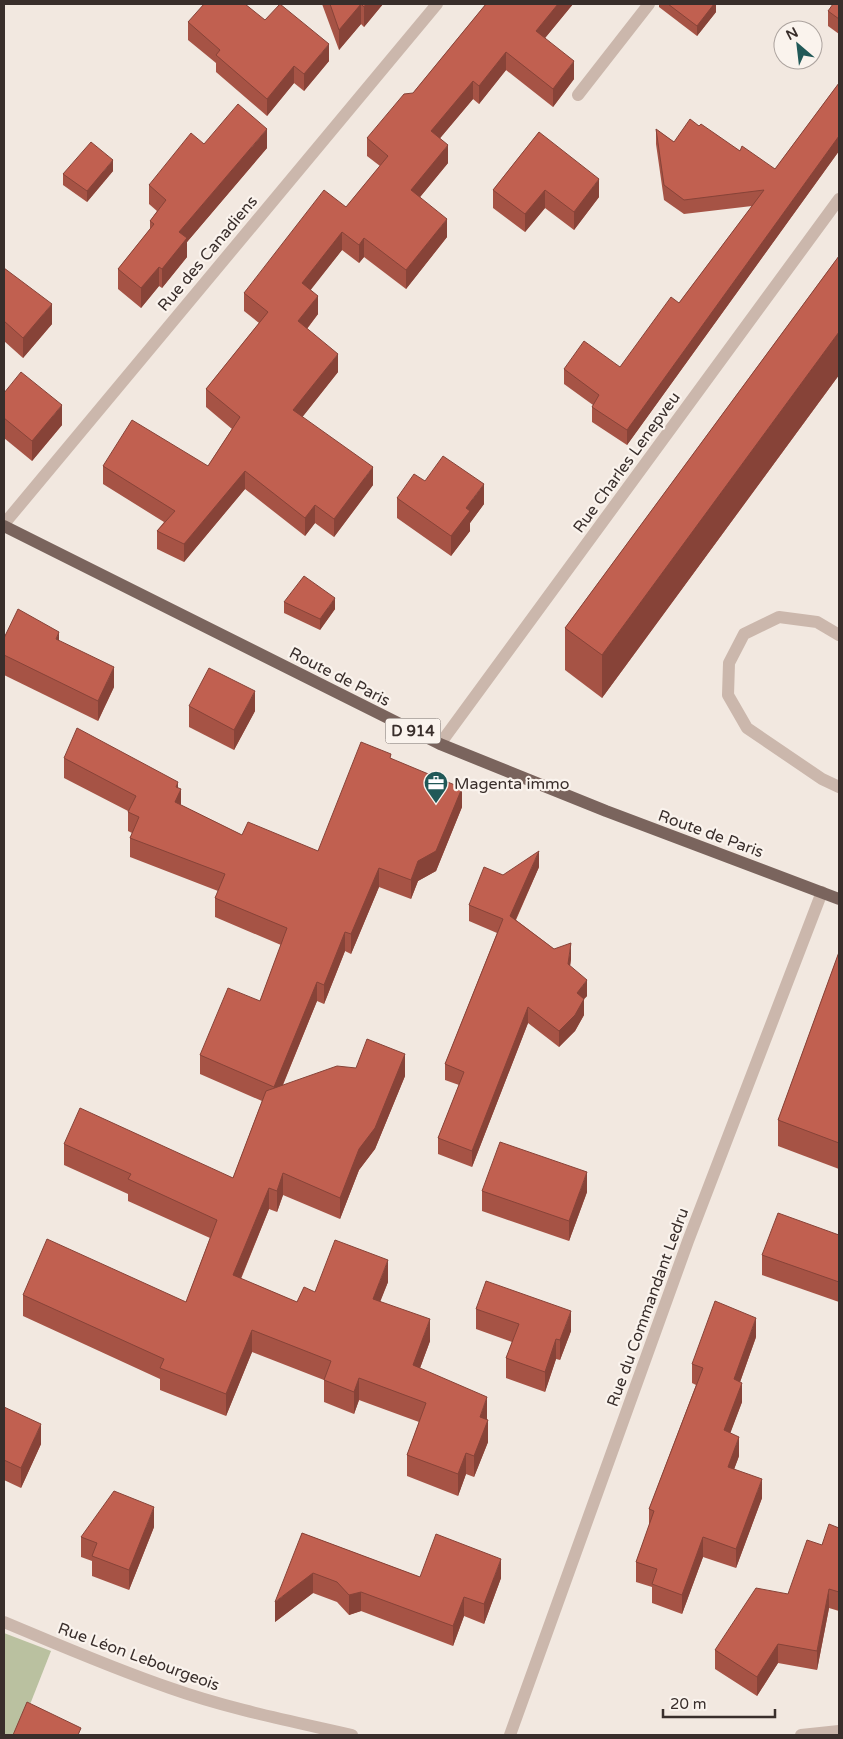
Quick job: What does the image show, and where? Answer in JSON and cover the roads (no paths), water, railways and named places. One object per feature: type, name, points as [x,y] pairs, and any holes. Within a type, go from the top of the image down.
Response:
[{"type":"main road","name":"Route de Paris","points":[[4,525],[440,744],[606,811],[839,899]]},
{"type":"street","name":"Rue des Canadiens","points":[[4,525],[437,4]]},
{"type":"street","points":[[578,95],[649,4]]},
{"type":"street","name":"Rue Charles Lenepveu","points":[[440,744],[839,199]]},
{"type":"street","points":[[839,635],[817,622],[779,616],[744,634],[729,663],[728,694],[747,728],[822,780],[839,787]]},
{"type":"street","name":"Rue du Commandant Ledru","points":[[510,1735],[688,1242],[822,892]]},
{"type":"street","name":"Rue Léon Lebourgeois","points":[[4,1622],[107,1665],[172,1689],[244,1710],[352,1735]]},
{"type":"street","points":[[801,1735],[839,1731]]},
{"type":"place","name":"Magenta immo","points":[[436,804]]}]
